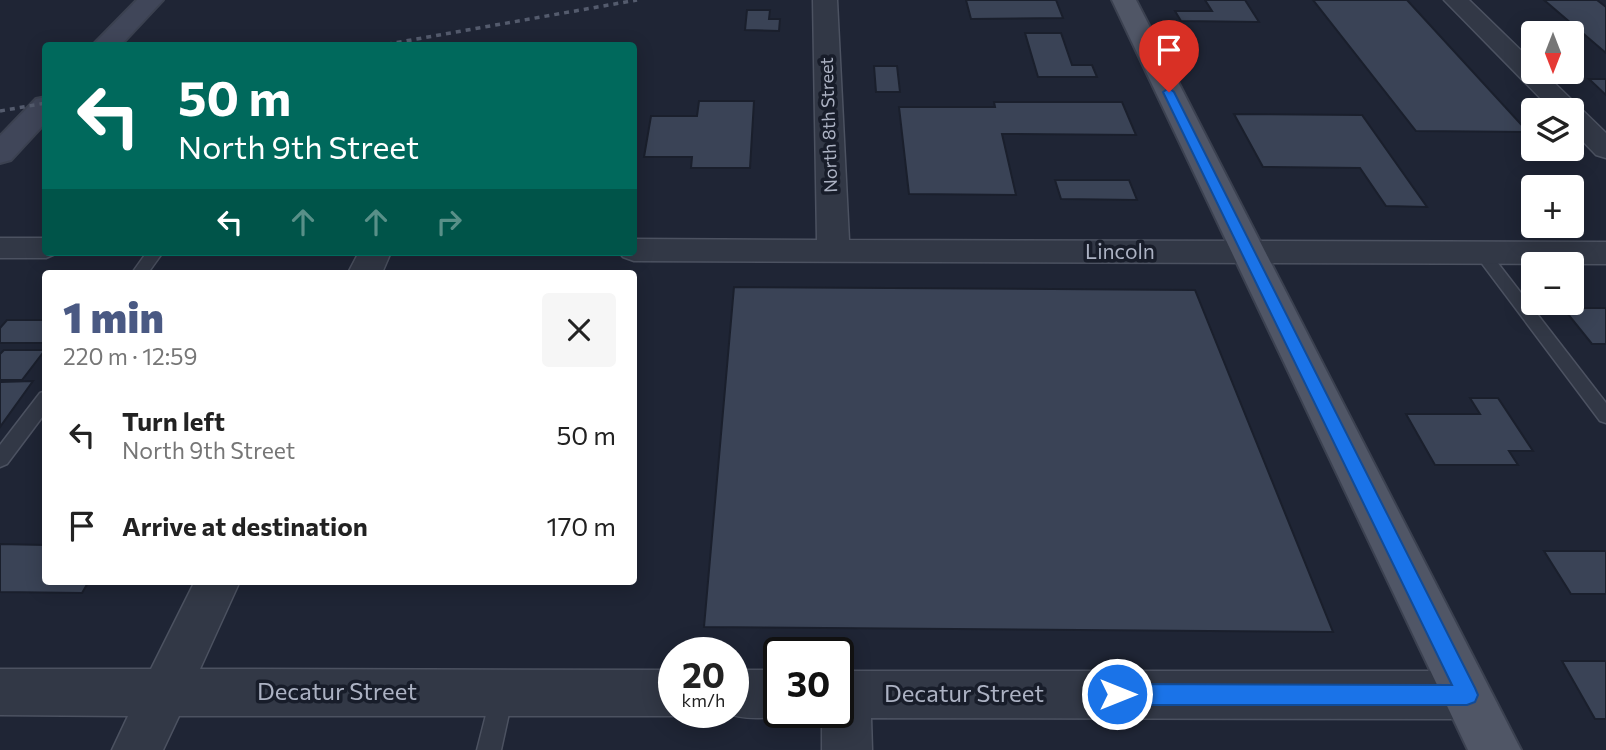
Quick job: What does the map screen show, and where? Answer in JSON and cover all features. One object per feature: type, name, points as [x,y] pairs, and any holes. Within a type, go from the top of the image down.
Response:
[{"type":"main road","points":[[109,42],[150,0]]},
{"type":"main road","points":[[1124,0],[1494,750]]},
{"type":"main road","points":[[0,154],[42,109]]},
{"type":"street","name":"North 8th Street","points":[[825,0],[833,251]]},
{"type":"street","points":[[1456,0],[1555,98]]},
{"type":"street","points":[[1584,127],[1606,149]]},
{"type":"street","points":[[0,248],[42,248]]},
{"type":"street","name":"Lincoln","points":[[637,250],[1606,253]]},
{"type":"street","points":[[137,750],[216,585]]},
{"type":"street","name":"Decatur Street","points":[[0,692],[658,693]]},
{"type":"street","name":"Decatur Street","points":[[854,694],[1467,695]]},
{"type":"street","points":[[845,728],[847,750]]},
{"type":"lane","points":[[1482,253],[1606,415]]},
{"type":"lane","points":[[141,270],[152,256]]},
{"type":"lane","points":[[0,459],[42,403]]},
{"type":"lane","points":[[489,750],[503,692]]},
{"type":"building","points":[[966,0],[1056,0],[1063,18],[971,19]]},
{"type":"building","points":[[1205,0],[1245,0],[1259,22],[1181,21],[1175,11],[1212,11]]},
{"type":"building","points":[[1313,0],[1407,0],[1521,124],[1521,132],[1416,131]]},
{"type":"building","points":[[1544,0],[1597,0],[1606,7],[1606,53],[1584,34],[1584,21],[1569,21]]},
{"type":"building","points":[[747,10],[770,10],[769,19],[780,19],[779,31],[745,30]]},
{"type":"building","points":[[1025,33],[1061,33],[1072,65],[1092,65],[1097,77],[1038,77]]},
{"type":"building","points":[[874,66],[897,66],[900,92],[876,92]]},
{"type":"building","points":[[1589,79],[1606,79],[1606,95]]},
{"type":"building","points":[[699,101],[754,101],[750,168],[691,168],[692,157],[644,157],[651,116],[697,116]]},
{"type":"building","points":[[994,102],[1122,102],[1136,135],[1002,134],[1016,195],[909,194],[899,107],[995,107]]},
{"type":"building","points":[[1234,114],[1362,115],[1427,207],[1386,206],[1360,168],[1263,167]]},
{"type":"building","points":[[1055,180],[1129,180],[1137,200],[1061,199]]},
{"type":"building","points":[[734,287],[1195,290],[1333,632],[704,627]]},
{"type":"building","points":[[1584,308],[1606,308],[1606,344],[1592,344],[1569,315],[1584,315]]},
{"type":"building","points":[[7,320],[42,320],[42,343],[0,343],[0,328]]},
{"type":"building","points":[[4,350],[42,350],[42,354],[22,380],[0,380],[0,354]]},
{"type":"building","points":[[33,381],[0,427],[0,382]]},
{"type":"building","points":[[1470,398],[1498,398],[1533,451],[1509,451],[1518,465],[1435,465],[1406,414],[1480,414]]},
{"type":"building","points":[[0,544],[42,545],[42,585],[87,585],[82,593],[0,592]]},
{"type":"building","points":[[1544,551],[1606,551],[1606,594],[1571,594]]},
{"type":"building","points":[[1562,661],[1606,661],[1606,719],[1595,719]]},
{"type":"railway","points":[[400,42],[637,0]]},
{"type":"railway","points":[[0,111],[42,104]]},
{"type":"route","points":[[1117,694],[1467,695],[1169,92]]}]
